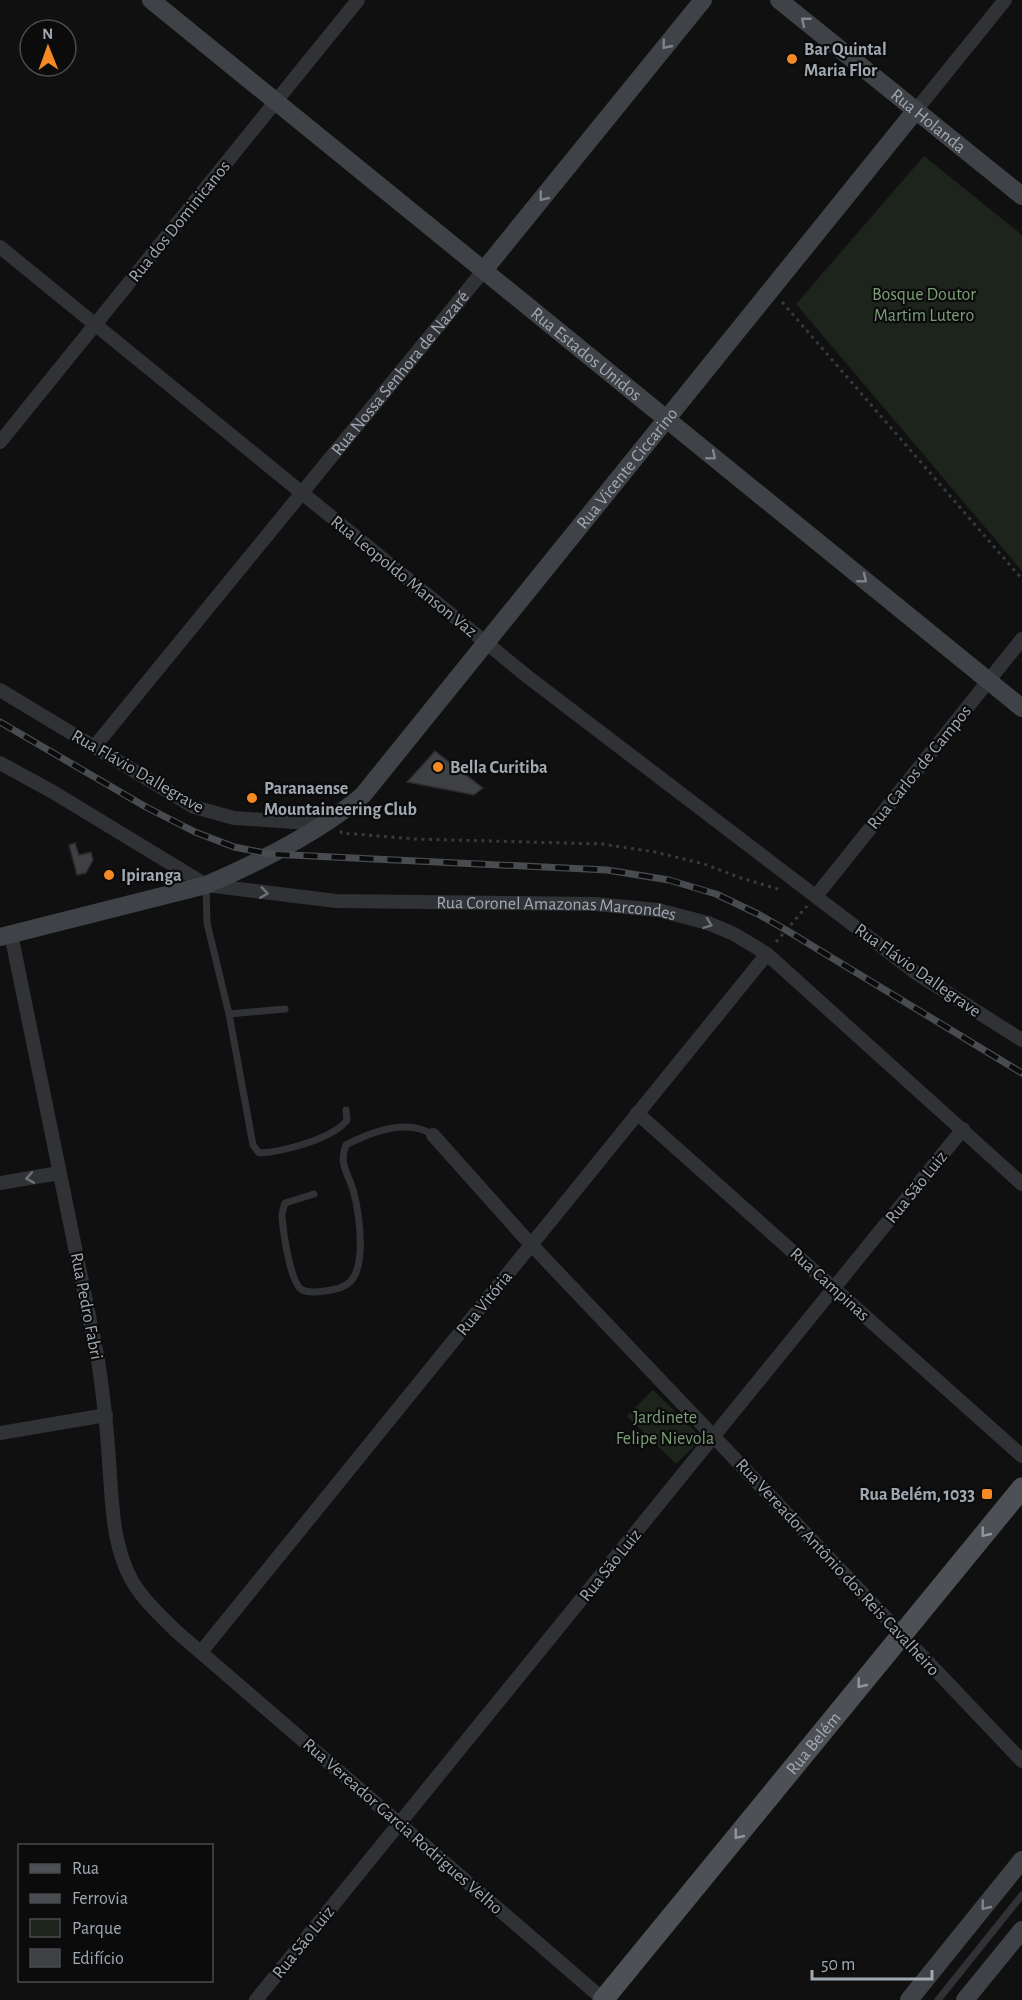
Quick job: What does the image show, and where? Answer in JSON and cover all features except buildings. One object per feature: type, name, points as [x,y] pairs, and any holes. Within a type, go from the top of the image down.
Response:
[{"type":"main road","name":"Rua Belém","points":[[604,2000],[1022,1488]]},
{"type":"street","name":"Rua Estados Unidos","points":[[151,0],[1022,708]]},
{"type":"street","name":"Rua dos Dominicanos","points":[[0,442],[358,0]]},
{"type":"street","name":"Rua Nossa Senhora de Nazaré","points":[[95,746],[303,494],[703,0]]},
{"type":"street","name":"Rua Holanda","points":[[779,0],[1022,196]]},
{"type":"street","name":"Rua Vicente Ciccarino","points":[[206,885],[238,871],[322,824],[348,808],[363,795],[1005,0]]},
{"type":"street","name":"Rua Leopoldo Manson Vaz","points":[[0,247],[537,684],[816,896]]},
{"type":"street","name":"Rua Carlos de Campos","points":[[816,896],[1022,639]]},
{"type":"street","name":"Rua Flávio Dallegrave","points":[[0,690],[194,807],[234,818],[322,824]]},
{"type":"street","points":[[0,763],[53,792],[206,885]]},
{"type":"street","name":"Rua Coronel Amazonas Marcondes","points":[[5,936],[206,885],[336,902],[585,904],[649,909],[683,915],[734,934],[766,954],[1022,1184]]},
{"type":"street","name":"Rua Flávio Dallegrave","points":[[816,896],[916,973],[1022,1040]]},
{"type":"street","name":"Rua Pedro Fabri","points":[[5,936],[93,1334],[106,1415],[113,1516],[117,1540],[126,1568],[140,1594],[201,1652]]},
{"type":"street","name":"Rua Vitória","points":[[201,1652],[766,954]]},
{"type":"street","name":"Rua Campinas","points":[[637,1113],[1022,1456]]},
{"type":"street","name":"Rua São Luiz","points":[[256,2000],[963,1129]]},
{"type":"street","name":"Rua Vereador Antônio dos Reis Cavalheiro","points":[[433,1135],[531,1245],[1022,1761]]},
{"type":"street","points":[[0,1184],[59,1173]]},
{"type":"street","points":[[0,1433],[106,1415]]},
{"type":"street","name":"Rua Vereador Garcia Rodrigues Velho","points":[[201,1652],[604,2000]]},
{"type":"street","points":[[909,2000],[1022,1860]]},
{"type":"street","points":[[965,2000],[1022,1930]]},
{"type":"lane","points":[[206,885],[207,923],[229,1014],[253,1145],[259,1153],[270,1152],[328,1136],[341,1128],[347,1120],[346,1110]]},
{"type":"lane","points":[[229,1014],[285,1009]]},
{"type":"lane","points":[[314,1194],[285,1203],[282,1213],[286,1247],[295,1282],[302,1289],[316,1292],[334,1290],[349,1284],[356,1275],[360,1262],[360,1238],[355,1200],[342,1156],[346,1145],[362,1137],[412,1126],[424,1128],[433,1135]]},
{"type":"lane","points":[[938,2000],[1022,1895]]},
{"type":"path","points":[[794,317],[1022,579]]},
{"type":"path","points":[[342,833],[415,839],[602,844],[655,852],[704,864],[783,891]]},
{"type":"path","points":[[786,930],[816,896]]},
{"type":"green space","name":"Bosque Doutor Martim Lutero","points":[[924,156],[1022,235],[1022,571],[796,304]]},
{"type":"green space","name":"Jardinete Felipe Nievola","points":[[653,1390],[702,1438],[676,1464],[627,1416]]},
{"type":"railway","points":[[0,722],[146,807],[195,832],[234,847],[270,854],[607,870],[669,880],[716,894],[786,930],[1022,1073]]},
{"type":"place","name":"Bar Quintal Maria Flor","points":[[792,59]]},
{"type":"place","name":"Bella Curitiba","points":[[438,767]]},
{"type":"place","name":"Paranaense Mountaineering Club","points":[[252,798]]},
{"type":"place","name":"Ipiranga","points":[[109,875]]},
{"type":"place","name":"Rua Belém, 1033","points":[[987,1494]]}]
